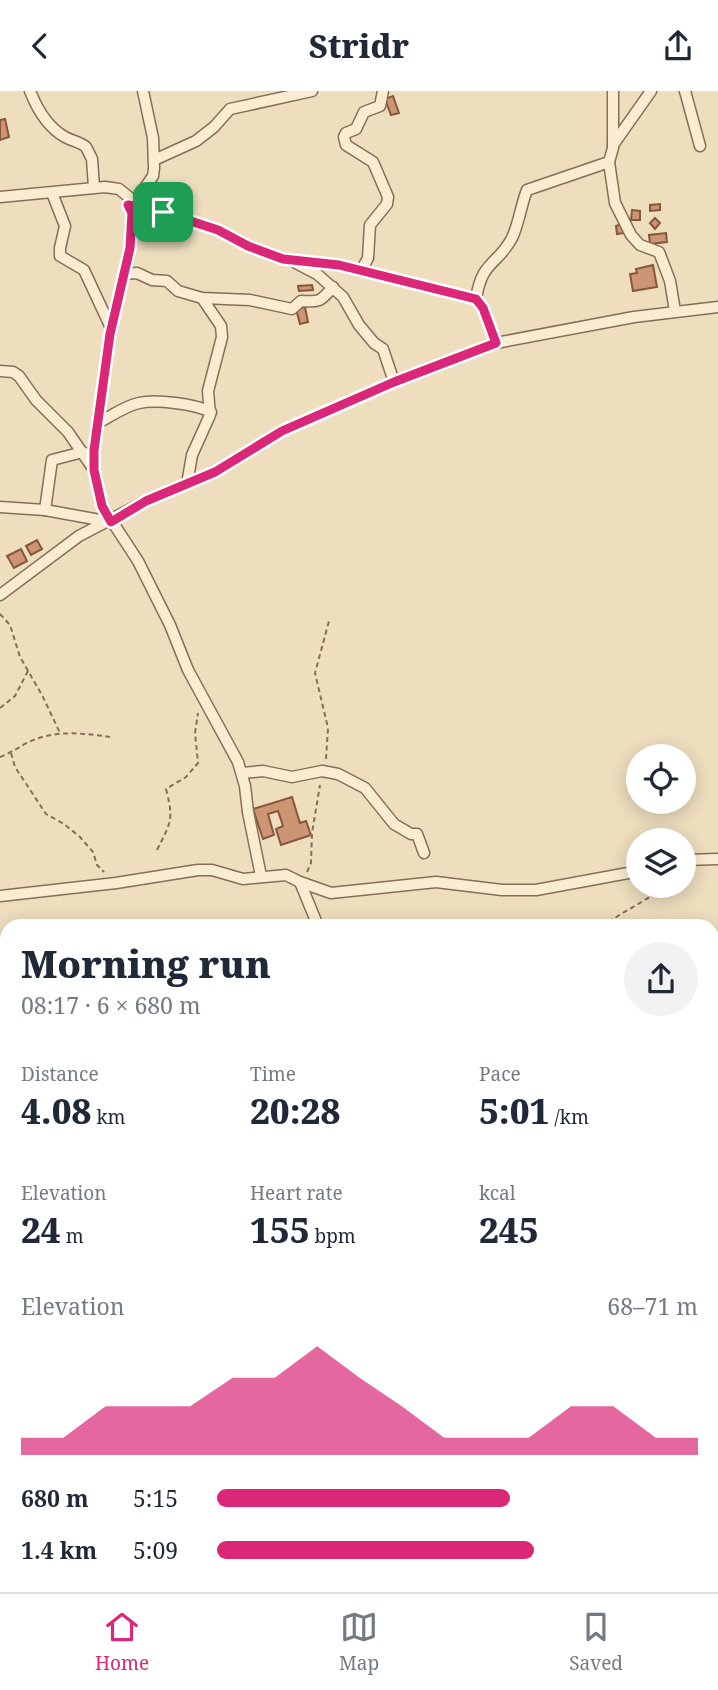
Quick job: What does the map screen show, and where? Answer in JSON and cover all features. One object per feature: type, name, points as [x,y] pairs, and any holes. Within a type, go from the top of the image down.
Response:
[{"type":"street","points":[[30,91],[48,123],[66,138],[86,147],[92,159],[94,187]]},
{"type":"street","points":[[143,91],[150,123],[153,176],[132,203],[130,248],[111,328],[94,450],[94,470],[102,506],[138,561],[170,625],[188,670],[242,773],[261,876]]},
{"type":"street","points":[[154,160],[196,141],[214,127],[230,109],[312,91]]},
{"type":"street","points":[[361,271],[368,258],[370,225],[387,204],[388,197],[373,162],[346,145],[344,137],[346,133],[356,129],[364,112],[380,106],[383,91]]},
{"type":"street","points":[[613,91],[613,145],[609,162],[615,203],[636,242],[659,252],[670,281],[675,311]]},
{"type":"street","points":[[613,145],[651,91]]},
{"type":"street","points":[[685,91],[700,146]]},
{"type":"street","points":[[476,299],[484,271],[513,235],[527,190],[609,162]]},
{"type":"street","points":[[0,197],[94,187],[119,189],[132,203],[218,230],[248,246],[303,266],[333,287],[346,301],[359,325],[374,343],[383,349],[394,382]]},
{"type":"street","points":[[52,193],[65,226],[60,255],[83,269],[111,328]]},
{"type":"street","points":[[283,259],[329,264],[476,299],[483,308],[496,343]]},
{"type":"street","points":[[125,274],[137,273],[152,280],[170,282],[178,291],[202,298],[250,300],[292,310],[301,301],[316,302],[324,299],[333,287]]},
{"type":"street","points":[[187,484],[192,455],[211,412],[207,397],[222,330],[202,298]]},
{"type":"street","points":[[0,595],[79,536],[111,522],[146,501],[215,472],[282,431],[394,382],[496,343],[634,317],[718,307]]},
{"type":"street","points":[[0,371],[13,372],[19,376],[30,393],[58,420],[94,470]]},
{"type":"street","points":[[98,423],[142,402],[177,404],[204,408],[211,412]]},
{"type":"street","points":[[45,510],[52,460],[83,452]]},
{"type":"street","points":[[0,507],[45,510],[111,522]]},
{"type":"street","points":[[242,773],[264,771],[300,777],[322,771],[338,774],[365,788],[394,824],[411,834],[417,834],[424,853]]},
{"type":"street","points":[[696,860],[718,859]]},
{"type":"street","points":[[0,895],[116,883],[198,870],[212,870],[243,879],[286,875],[331,893],[436,882],[502,890],[536,890],[626,873]]},
{"type":"street","points":[[300,882],[315,919]]},
{"type":"path","points":[[0,614],[10,625],[20,657],[60,733]]},
{"type":"path","points":[[300,882],[311,863],[312,832],[329,737],[315,673],[329,621]]},
{"type":"path","points":[[0,708],[15,696],[28,670]]},
{"type":"path","points":[[157,850],[171,820],[166,789],[186,778],[198,763],[196,722],[206,700]]},
{"type":"path","points":[[0,757],[30,741],[60,733],[110,737]]},
{"type":"path","points":[[10,753],[15,767],[46,814],[80,837],[93,852],[99,869],[116,883]]},
{"type":"path","points":[[613,919],[648,898]]},
{"type":"building","points":[[393,96],[399,113],[391,115],[385,99]]},
{"type":"building","points":[[5,119],[9,137],[0,140],[0,120]]},
{"type":"building","points":[[660,204],[660,210],[650,211],[650,205]]},
{"type":"building","points":[[632,210],[640,211],[640,220],[631,220]]},
{"type":"building","points":[[655,218],[660,223],[655,229],[650,223]]},
{"type":"building","points":[[622,224],[624,233],[617,234],[616,226]]},
{"type":"building","points":[[666,233],[667,242],[650,244],[649,235]]},
{"type":"building","points":[[653,265],[657,287],[633,291],[630,274],[637,273],[636,269]]},
{"type":"building","points":[[312,285],[313,290],[299,291],[298,286]]},
{"type":"building","points":[[305,307],[308,322],[300,324],[296,309]]},
{"type":"building","points":[[37,540],[42,549],[31,555],[26,546]]},
{"type":"building","points":[[21,549],[27,561],[14,568],[7,556]]},
{"type":"building","points":[[292,797],[300,823],[306,821],[311,835],[281,845],[276,829],[283,826],[278,811],[268,814],[274,835],[263,839],[253,809]]},
{"type":"route","points":[[128,205],[163,212],[218,230],[248,246],[283,259],[339,265],[476,299],[488,319],[496,343],[394,382],[282,431],[215,472],[146,501],[111,522],[102,506],[94,470],[94,450],[110,334],[130,248],[132,213],[128,205]]}]
